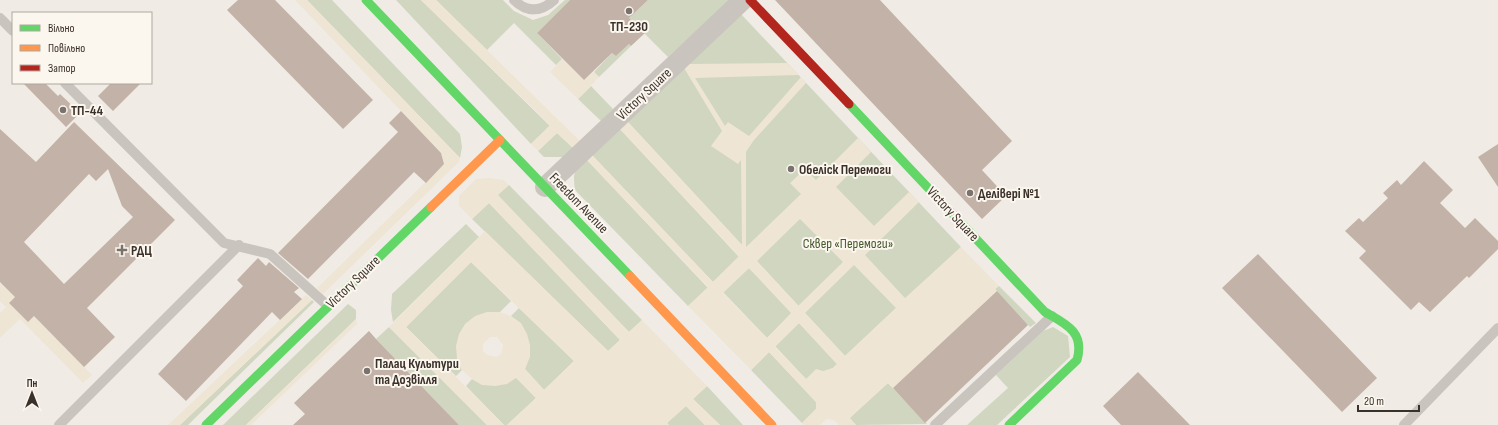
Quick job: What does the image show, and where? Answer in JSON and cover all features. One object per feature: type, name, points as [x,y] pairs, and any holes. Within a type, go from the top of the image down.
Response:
[{"type":"street","name":"Freedom Avenue","points":[[366,0],[772,425]]},
{"type":"street","name":"Victory Square","points":[[545,187],[743,0]]},
{"type":"street","name":"Victory Square","points":[[750,0],[1045,312],[1073,330],[1078,337],[1080,352],[1077,360],[1009,425]]},
{"type":"street","name":"Victory Square","points":[[206,425],[500,140]]},
{"type":"lane","points":[[514,0],[518,4],[533,11],[546,8],[554,0]]},
{"type":"lane","points":[[0,18],[12,30]]},
{"type":"lane","points":[[66,84],[224,243],[239,245],[270,254],[328,306]]},
{"type":"lane","points":[[59,425],[239,245]]},
{"type":"lane","points":[[935,425],[1052,316]]},
{"type":"lane","points":[[1404,425],[1498,328]]},
{"type":"green space","points":[[307,0],[332,0],[460,134],[462,147],[460,158]]},
{"type":"green space","points":[[396,0],[421,0],[550,126],[531,144]]},
{"type":"green space","points":[[436,0],[503,0],[514,11],[533,20],[548,15],[565,0],[570,0],[537,33],[562,59],[556,65],[514,23],[487,50]]},
{"type":"green space","points":[[648,0],[730,0],[668,57],[629,18]]},
{"type":"green space","name":"Сквер «Перемоги»","points":[[740,13],[961,247],[845,356],[627,121]]},
{"type":"green space","points":[[629,44],[631,46],[599,77],[594,72],[612,53],[616,56]]},
{"type":"green space","points":[[591,86],[613,109],[601,121],[578,99]]},
{"type":"green space","points":[[619,128],[739,257],[713,282],[591,154]]},
{"type":"green space","points":[[557,133],[573,148],[563,157],[544,157],[538,151]]},
{"type":"green space","points":[[586,159],[708,288],[688,306],[575,190],[574,176],[576,170]]},
{"type":"green space","points":[[509,185],[642,320],[629,332],[497,195]]},
{"type":"green space","points":[[489,203],[620,340],[608,351],[472,219]]},
{"type":"green space","points":[[466,224],[479,237],[393,322],[391,310],[392,294]]},
{"type":"green space","points":[[471,262],[511,301],[500,312],[487,312],[457,359],[462,370],[456,376],[406,327]]},
{"type":"green space","points":[[749,268],[792,313],[767,338],[723,292]]},
{"type":"green space","points":[[999,286],[1036,323],[1030,327],[995,289]]},
{"type":"green space","points":[[312,300],[314,302],[188,425],[180,425]]},
{"type":"green space","points":[[348,304],[356,310],[356,319],[246,425],[223,425]]},
{"type":"green space","points":[[519,308],[574,361],[544,390],[525,369],[529,354],[528,340],[522,328],[511,316]]},
{"type":"green space","points":[[799,323],[837,364],[833,368],[806,379],[775,346]]},
{"type":"green space","points":[[389,327],[487,425],[459,425],[376,339]]},
{"type":"green space","points":[[1053,327],[1068,336],[1070,357],[997,425],[967,425],[1008,388],[996,375],[1043,331]]},
{"type":"green space","points":[[769,352],[816,402],[816,409],[802,423],[751,370]]},
{"type":"green space","points":[[516,377],[536,398],[507,425],[504,425],[466,386],[472,379],[488,385],[494,385],[505,383]]},
{"type":"green space","points":[[888,383],[927,424],[856,425],[849,418]]},
{"type":"green space","points":[[707,386],[743,425],[720,425],[693,399]]},
{"type":"green space","points":[[686,406],[705,425],[669,425],[667,423]]},
{"type":"shaded area","points":[[295,0],[307,0],[460,158],[459,162],[323,294],[317,288],[444,164],[441,153]]},
{"type":"shaded area","points":[[421,0],[436,0],[580,141],[573,148],[557,133],[538,151],[531,144],[550,125]]},
{"type":"shaded area","points":[[562,59],[584,80],[594,72],[599,77],[578,99],[550,72]]},
{"type":"shaded area","points":[[787,63],[799,75],[695,78],[725,126],[728,122],[749,136],[801,77],[806,83],[754,140],[746,152],[746,247],[801,194],[790,183],[805,169],[816,180],[858,138],[871,152],[836,187],[874,226],[909,192],[919,202],[865,255],[905,298],[961,247],[999,286],[995,289],[997,291],[893,388],[888,383],[850,418],[856,425],[839,425],[834,420],[827,419],[820,425],[804,425],[802,423],[816,409],[816,402],[769,352],[751,370],[688,306],[708,287],[586,159],[591,154],[713,282],[739,256],[619,128],[627,121],[742,245],[741,160],[738,164],[711,146],[722,131],[684,68],[687,64]],"holes":[[[800,219],[843,262],[798,306],[757,261]],[[854,265],[896,308],[845,356],[805,313]],[[749,268],[791,313],[767,338],[723,293]],[[799,323],[837,364],[833,368],[823,371],[816,369],[806,379],[775,347]]]},
{"type":"shaded area","points":[[490,178],[504,180],[509,185],[498,195],[629,332],[642,320],[707,386],[693,399],[720,425],[705,425],[686,406],[667,423],[669,425],[507,425],[536,398],[516,378],[507,384],[495,386],[482,385],[462,370],[457,359],[456,346],[459,334],[465,324],[475,316],[487,312],[500,312],[511,316],[521,323],[527,334],[530,345],[530,357],[525,369],[544,390],[574,361],[471,262],[406,327],[504,425],[487,425],[389,327],[485,231],[608,351],[620,340],[489,203],[472,219],[459,206],[459,196],[476,179]],"holes":[[[490,337],[497,337],[503,345],[501,354],[496,357],[487,355],[483,351],[483,344]]]},
{"type":"shaded area","points":[[0,282],[15,297],[9,303],[28,322],[34,316],[92,375],[83,383],[20,319],[0,338],[0,313],[6,307],[0,301]]},
{"type":"shaded area","points":[[306,295],[312,300],[180,425],[168,425]]},
{"type":"shaded area","points":[[356,319],[357,324],[251,425],[246,425]]},
{"type":"building","points":[[238,0],[275,0],[373,100],[343,129],[227,10]]},
{"type":"building","points":[[570,0],[648,0],[629,18],[645,33],[631,46],[629,44],[616,56],[612,53],[584,80],[537,33]]},
{"type":"building","points":[[775,0],[880,0],[1012,141],[982,170],[1006,196],[982,219]]},
{"type":"building","points":[[24,84],[46,84],[58,96],[60,94],[80,113],[66,127]]},
{"type":"building","points":[[110,84],[140,84],[113,111],[98,96]]},
{"type":"building","points":[[401,111],[441,153],[444,164],[426,183],[414,172],[308,279],[278,253],[398,132],[389,123]]},
{"type":"building","points":[[74,122],[175,220],[87,308],[115,337],[84,367],[34,316],[28,322],[9,303],[15,297],[0,282],[0,129],[36,162]],"holes":[[[108,169],[122,206],[133,217],[64,284],[24,242],[89,174],[96,181]]]},
{"type":"building","points":[[1498,144],[1498,187],[1478,157]]},
{"type":"building","points":[[1424,161],[1453,190],[1440,203],[1465,228],[1475,218],[1498,241],[1498,249],[1469,278],[1467,276],[1430,312],[1419,302],[1411,310],[1359,258],[1366,251],[1345,231],[1359,218],[1363,222],[1388,198],[1383,193],[1397,180],[1401,185]]},
{"type":"building","points":[[1258,254],[1377,378],[1342,412],[1222,288]]},
{"type":"building","points":[[258,258],[266,266],[269,262],[299,288],[294,292],[302,299],[280,320],[272,312],[186,401],[158,374],[243,286],[237,280]]},
{"type":"building","points":[[997,291],[1028,325],[925,423],[893,388]]},
{"type":"building","name":"Палац Культури та Дозвілля","points":[[369,331],[459,425],[293,425],[305,414],[294,403]]},
{"type":"building","points":[[1138,372],[1190,425],[1121,425],[1103,406]]},
{"type":"traffic: fast","points":[[366,0],[630,276]]},
{"type":"traffic: fast","points":[[849,104],[1045,312],[1066,325],[1076,336],[1079,350],[1077,360],[1009,425]]},
{"type":"traffic: fast","points":[[206,425],[431,207]]},
{"type":"traffic: slow","points":[[431,207],[500,140]]},
{"type":"traffic: slow","points":[[630,276],[772,425]]},
{"type":"traffic: jam","points":[[750,0],[849,104]]},
{"type":"place","name":"ТП-230","points":[[629,11]]},
{"type":"place","name":"ТП-44","points":[[63,110]]},
{"type":"place","name":"Обеліск Перемоги","points":[[791,169]]},
{"type":"place","name":"Делівері №1","points":[[970,193]]},
{"type":"place","name":"РДЦ","points":[[122,250]]},
{"type":"place","name":"Палац Культури та Дозвілля","points":[[367,371]]}]
